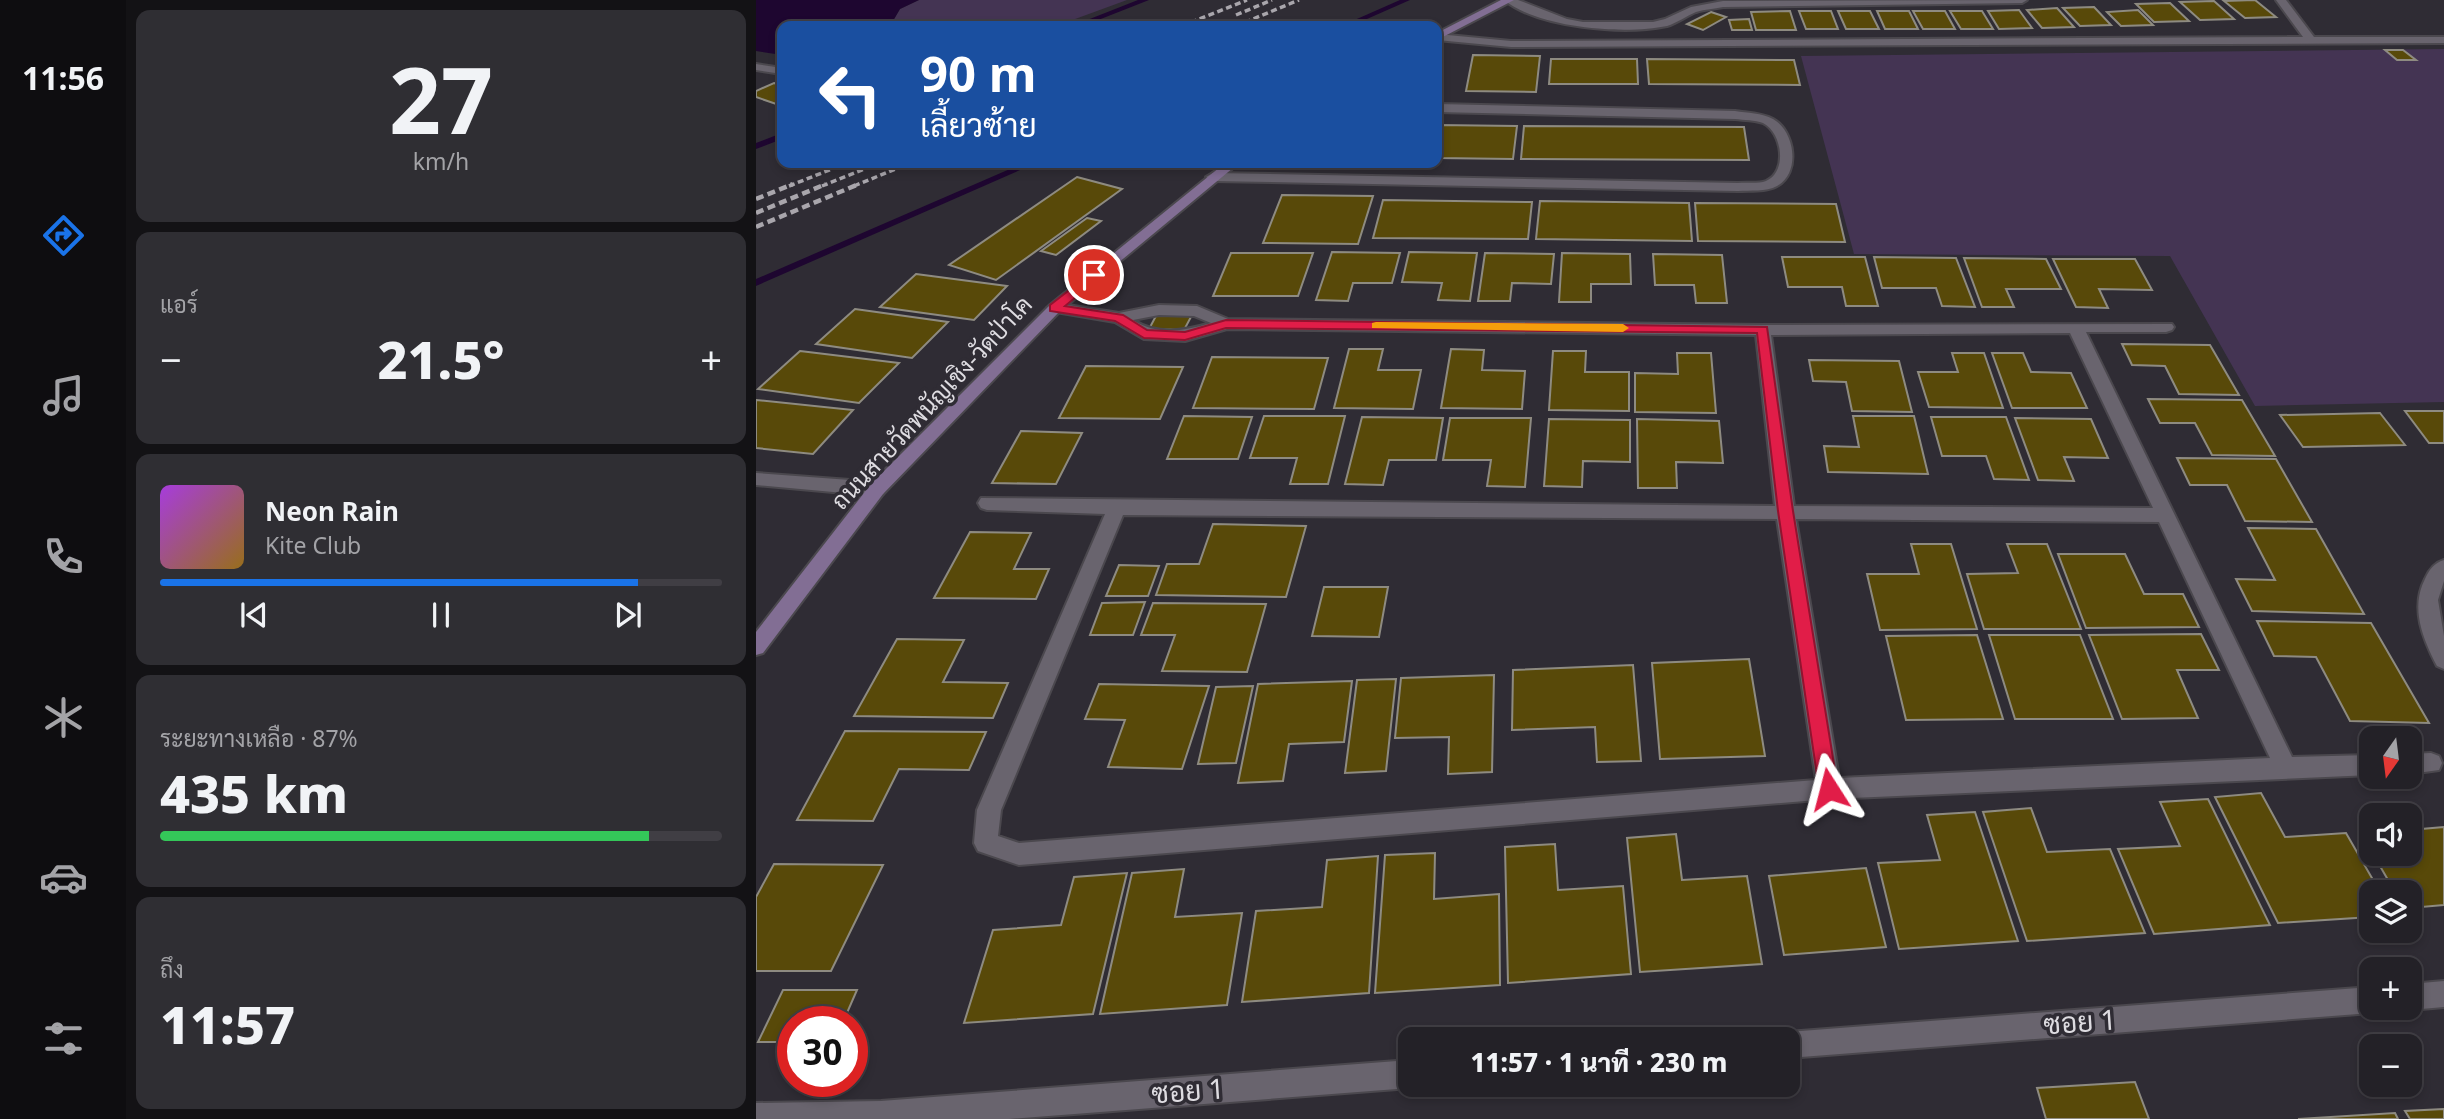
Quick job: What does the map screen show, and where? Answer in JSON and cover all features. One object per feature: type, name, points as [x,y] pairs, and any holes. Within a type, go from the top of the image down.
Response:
[{"type":"main road","points":[[1442,34],[1509,0]]},
{"type":"main road","name":"ถนนสายวัดพนัญเชิง-วัดป่าโค","points":[[756,647],[877,489],[1055,308],[1226,168]]},
{"type":"street","points":[[1509,0],[1565,22],[1625,25],[1668,22],[1695,9],[1723,4],[2018,0]]},
{"type":"street","points":[[2281,0],[2311,41]]},
{"type":"street","points":[[1442,37],[1538,44],[2444,40]]},
{"type":"street","points":[[756,67],[777,70]]},
{"type":"street","points":[[1213,177],[1738,187],[1772,183],[1784,171],[1786,148],[1781,130],[1768,121],[1735,115],[1442,108]]},
{"type":"street","points":[[1055,308],[1119,317],[1159,310],[1197,312],[1226,324]]},
{"type":"street","points":[[1119,317],[1144,334],[1185,336],[1226,324],[1763,330],[2166,327]]},
{"type":"street","points":[[2076,328],[2286,767]]},
{"type":"street","points":[[1763,330],[1785,511],[1829,789]]},
{"type":"street","points":[[756,479],[877,489]]},
{"type":"street","points":[[987,503],[1117,508],[2165,515]]},
{"type":"street","points":[[1117,508],[989,810],[986,843],[1019,854],[1829,789],[2359,765]]},
{"type":"street","points":[[2444,567],[2427,594],[2431,632],[2444,660]]},
{"type":"street","points":[[2422,996],[2444,994]]},
{"type":"street","name":"ซอย 1","points":[[1800,1044],[2359,1001]]},
{"type":"street","name":"ซอย 1","points":[[756,1117],[881,1115],[1398,1075]]},
{"type":"shaded area","points":[[756,0],[919,0],[900,9],[893,21],[777,21],[777,54],[756,51]]},
{"type":"shaded area","points":[[919,0],[1127,0],[1070,21],[893,21],[900,9]]},
{"type":"shaded area","points":[[2444,49],[2444,402],[2255,406],[2170,256],[1854,254],[1801,56]]},
{"type":"building","points":[[2255,0],[2276,17],[2245,18],[2224,1]]},
{"type":"building","points":[[2214,1],[2234,19],[2200,20],[2180,2]]},
{"type":"building","points":[[2170,3],[2189,21],[2154,22],[2136,4]]},
{"type":"building","points":[[2094,7],[2111,25],[2080,26],[2063,8]]},
{"type":"building","points":[[2057,8],[2074,27],[2042,28],[2027,10]]},
{"type":"building","points":[[2019,10],[2032,28],[1999,29],[1988,11]]},
{"type":"building","points":[[2138,10],[2153,25],[2121,26],[2107,12]]},
{"type":"building","points":[[1790,11],[1796,30],[1756,30],[1751,12]]},
{"type":"building","points":[[1799,11],[1831,11],[1838,29],[1806,29]]},
{"type":"building","points":[[1838,11],[1870,11],[1879,29],[1846,29]]},
{"type":"building","points":[[1877,11],[1909,11],[1918,29],[1885,29]]},
{"type":"building","points":[[1913,11],[1945,11],[1955,29],[1923,29]]},
{"type":"building","points":[[1950,11],[1982,11],[1993,29],[1961,29]]},
{"type":"building","points":[[1711,12],[1726,17],[1703,30],[1687,24]]},
{"type":"building","points":[[1749,19],[1752,30],[1732,30],[1729,20]]},
{"type":"building","points":[[2385,50],[2403,50],[2416,60],[2397,60]]},
{"type":"building","points":[[1473,55],[1540,56],[1536,92],[1466,91]]},
{"type":"building","points":[[1551,59],[1637,59],[1638,84],[1549,84]]},
{"type":"building","points":[[1647,59],[1794,60],[1800,85],[1649,84]]},
{"type":"building","points":[[777,84],[777,104],[756,97],[756,91]]},
{"type":"building","points":[[1442,125],[1517,126],[1513,159],[1442,158]]},
{"type":"building","points":[[1524,126],[1744,127],[1749,160],[1521,159]]},
{"type":"building","points":[[1077,177],[1122,189],[996,280],[949,265]]},
{"type":"building","points":[[1282,195],[1373,196],[1358,244],[1263,243]]},
{"type":"building","points":[[1383,200],[1532,202],[1528,239],[1373,238]]},
{"type":"building","points":[[1540,201],[1689,203],[1692,241],[1536,239]]},
{"type":"building","points":[[1695,203],[1836,204],[1845,242],[1698,241]]},
{"type":"building","points":[[1087,218],[1101,221],[1056,255],[1041,251]]},
{"type":"building","points":[[1332,252],[1400,253],[1392,283],[1353,283],[1348,301],[1316,300]]},
{"type":"building","points":[[1409,252],[1477,253],[1470,301],[1438,300],[1442,283],[1402,282]]},
{"type":"building","points":[[1231,253],[1313,253],[1298,296],[1213,296]]},
{"type":"building","points":[[1485,253],[1554,254],[1551,284],[1512,283],[1510,301],[1478,301]]},
{"type":"building","points":[[1562,253],[1630,254],[1631,284],[1591,284],[1591,302],[1559,302]]},
{"type":"building","points":[[1653,254],[1722,255],[1727,303],[1696,303],[1694,285],[1655,285]]},
{"type":"building","points":[[1782,257],[1865,257],[1878,306],[1846,306],[1842,287],[1788,287]]},
{"type":"building","points":[[1874,257],[1956,258],[1975,307],[1942,306],[1936,288],[1882,288]]},
{"type":"building","points":[[1964,258],[2046,259],[2061,289],[2006,289],[2014,307],[1982,307]]},
{"type":"building","points":[[2053,259],[2135,259],[2152,290],[2099,289],[2108,308],[2076,307]]},
{"type":"building","points":[[916,274],[1007,286],[974,320],[880,307]]},
{"type":"building","points":[[855,309],[948,322],[912,358],[816,344]]},
{"type":"building","points":[[1157,314],[1192,315],[1184,330],[1149,329]]},
{"type":"building","points":[[2122,344],[2210,345],[2239,395],[2179,394],[2165,366],[2132,365]]},
{"type":"building","points":[[1349,349],[1383,349],[1378,370],[1421,370],[1413,409],[1334,408]]},
{"type":"building","points":[[1451,349],[1484,350],[1482,370],[1525,371],[1522,409],[1441,408]]},
{"type":"building","points":[[800,351],[899,363],[859,403],[758,389]]},
{"type":"building","points":[[1553,351],[1586,351],[1585,372],[1629,372],[1629,411],[1549,410]]},
{"type":"building","points":[[1677,353],[1711,353],[1716,413],[1635,412],[1635,373],[1678,374]]},
{"type":"building","points":[[1952,353],[1984,353],[2003,408],[1929,407],[1918,372],[1958,372]]},
{"type":"building","points":[[1992,353],[2023,353],[2031,372],[2071,373],[2087,408],[2012,408]]},
{"type":"building","points":[[1212,357],[1328,358],[1314,409],[1193,408]]},
{"type":"building","points":[[1809,360],[1899,361],[1912,412],[1852,411],[1846,382],[1813,381]]},
{"type":"building","points":[[1086,366],[1183,367],[1160,419],[1059,418]]},
{"type":"building","points":[[2148,399],[2242,400],[2275,456],[2212,455],[2195,423],[2160,423]]},
{"type":"building","points":[[756,400],[853,410],[813,454],[756,448]]},
{"type":"building","points":[[2405,411],[2444,411],[2444,443],[2429,443]]},
{"type":"building","points":[[2380,413],[2405,445],[2303,447],[2280,415]]},
{"type":"building","points":[[1184,416],[1252,417],[1238,459],[1167,459]]},
{"type":"building","points":[[1264,416],[1345,416],[1328,484],[1290,484],[1297,458],[1250,458]]},
{"type":"building","points":[[1853,416],[1914,416],[1928,474],[1828,472],[1824,446],[1859,447]]},
{"type":"building","points":[[1362,417],[1443,418],[1436,460],[1389,460],[1383,485],[1345,484]]},
{"type":"building","points":[[1931,417],[2006,417],[2029,480],[1994,479],[1986,456],[1942,456]]},
{"type":"building","points":[[1450,418],[1531,418],[1525,487],[1487,486],[1491,460],[1443,460]]},
{"type":"building","points":[[2015,418],[2091,419],[2108,458],[2064,457],[2074,481],[2038,480]]},
{"type":"building","points":[[1549,419],[1630,420],[1630,462],[1583,461],[1582,487],[1544,486]]},
{"type":"building","points":[[1637,419],[1719,421],[1723,463],[1676,462],[1677,488],[1638,488]]},
{"type":"building","points":[[1021,431],[1082,433],[1056,484],[992,483]]},
{"type":"building","points":[[2177,458],[2276,459],[2312,522],[2245,521],[2227,485],[2190,485]]},
{"type":"building","points":[[1213,524],[1306,526],[1286,597],[1156,595],[1167,564],[1199,564]]},
{"type":"building","points":[[2248,528],[2316,529],[2364,614],[2252,611],[2236,579],[2275,580]]},
{"type":"building","points":[[970,532],[1031,533],[1014,569],[1049,569],[1036,599],[934,598]]},
{"type":"building","points":[[1911,544],[1951,544],[1977,629],[1880,630],[1867,574],[1919,574]]},
{"type":"building","points":[[2007,544],[2047,544],[2081,629],[1984,629],[1967,574],[2018,573]]},
{"type":"building","points":[[2058,554],[2125,554],[2144,594],[2183,594],[2199,627],[2086,628]]},
{"type":"building","points":[[1119,565],[1159,566],[1148,596],[1106,596]]},
{"type":"building","points":[[1324,587],[1388,587],[1379,637],[1312,636]]},
{"type":"building","points":[[1145,602],[1133,635],[1090,635],[1102,603]]},
{"type":"building","points":[[1153,603],[1266,604],[1247,672],[1162,671],[1175,635],[1141,635]]},
{"type":"building","points":[[2257,621],[2371,623],[2429,723],[2350,721],[2316,657],[2274,656]]},
{"type":"building","points":[[2201,634],[2219,670],[2177,670],[2198,718],[2122,719],[2089,635]]},
{"type":"building","points":[[1977,635],[2003,719],[1906,720],[1886,636]]},
{"type":"building","points":[[1989,635],[2080,635],[2113,719],[2015,719]]},
{"type":"building","points":[[897,639],[964,640],[943,682],[1008,683],[993,718],[854,716]]},
{"type":"building","points":[[1749,659],[1765,756],[1660,759],[1652,663]]},
{"type":"building","points":[[1633,665],[1641,761],[1597,762],[1595,727],[1512,730],[1513,670]]},
{"type":"building","points":[[1494,675],[1492,772],[1448,774],[1449,737],[1395,738],[1401,678]]},
{"type":"building","points":[[1396,679],[1386,771],[1345,773],[1357,680]]},
{"type":"building","points":[[1352,681],[1344,742],[1289,744],[1283,781],[1238,783],[1258,684]]},
{"type":"building","points":[[1099,684],[1209,686],[1182,769],[1108,767],[1125,720],[1085,719]]},
{"type":"building","points":[[1253,686],[1236,763],[1198,764],[1216,687]]},
{"type":"building","points":[[845,731],[986,732],[969,770],[899,769],[873,821],[797,820]]},
{"type":"building","points":[[2261,793],[2285,837],[2346,833],[2359,856],[2359,866],[2365,866],[2373,880],[2359,880],[2359,918],[2278,923],[2215,797]]},
{"type":"building","points":[[2208,799],[2270,925],[2154,934],[2118,849],[2180,846],[2160,802]]},
{"type":"building","points":[[2031,808],[2047,852],[2110,849],[2145,933],[2027,941],[1983,812]]},
{"type":"building","points":[[1975,812],[2018,941],[1899,949],[1878,863],[1940,860],[1927,815]]},
{"type":"building","points":[[2444,827],[2444,905],[2422,907],[2422,880],[2388,880],[2380,866],[2422,866],[2422,829]]},
{"type":"building","points":[[1676,834],[1682,880],[1747,876],[1762,964],[1640,972],[1627,838]]},
{"type":"building","points":[[1555,844],[1558,890],[1623,886],[1631,974],[1508,983],[1505,847]]},
{"type":"building","points":[[1435,853],[1434,899],[1499,894],[1500,985],[1375,993],[1385,855]]},
{"type":"building","points":[[1378,856],[1369,993],[1242,1002],[1256,911],[1322,907],[1327,860]]},
{"type":"building","points":[[774,864],[883,865],[831,971],[756,971],[756,897]]},
{"type":"building","points":[[1866,868],[1886,947],[1784,955],[1769,876]]},
{"type":"building","points":[[1184,869],[1175,917],[1242,913],[1227,1005],[1100,1014],[1132,873]]},
{"type":"building","points":[[1127,873],[1093,1014],[964,1023],[993,930],[1061,925],[1074,877]]},
{"type":"building","points":[[783,990],[857,990],[850,1006],[777,1006],[777,1042],[758,1042]]},
{"type":"building","points":[[2135,1082],[2149,1119],[2046,1119],[2037,1088]]},
{"type":"building","points":[[2444,1109],[2444,1119],[2410,1119],[2405,1111]]},
{"type":"building","points":[[2395,1113],[2398,1119],[2298,1119]]},
{"type":"waterway","points":[[1089,21],[1145,0]]},
{"type":"waterway","points":[[1357,21],[1406,0]]},
{"type":"waterway","points":[[756,146],[777,138]]},
{"type":"waterway","points":[[756,283],[1020,168]]},
{"type":"railway","points":[[1194,21],[1247,0]]},
{"type":"railway","points":[[1236,15],[1272,0]]},
{"type":"railway","points":[[1248,21],[1299,0]]},
{"type":"railway","points":[[789,186],[834,168]]},
{"type":"railway","points":[[822,186],[867,168]]},
{"type":"railway","points":[[854,186],[898,168]]},
{"type":"railway","points":[[756,199],[793,184]]},
{"type":"railway","points":[[756,213],[826,184]]},
{"type":"railway","points":[[756,227],[859,184]]},
{"type":"slow traffic","points":[[1376,326],[1623,328]]},
{"type":"route","points":[[1094,275],[1055,308],[1119,317],[1144,334],[1185,336],[1226,324],[1763,330],[1785,511],[1829,789]]}]
